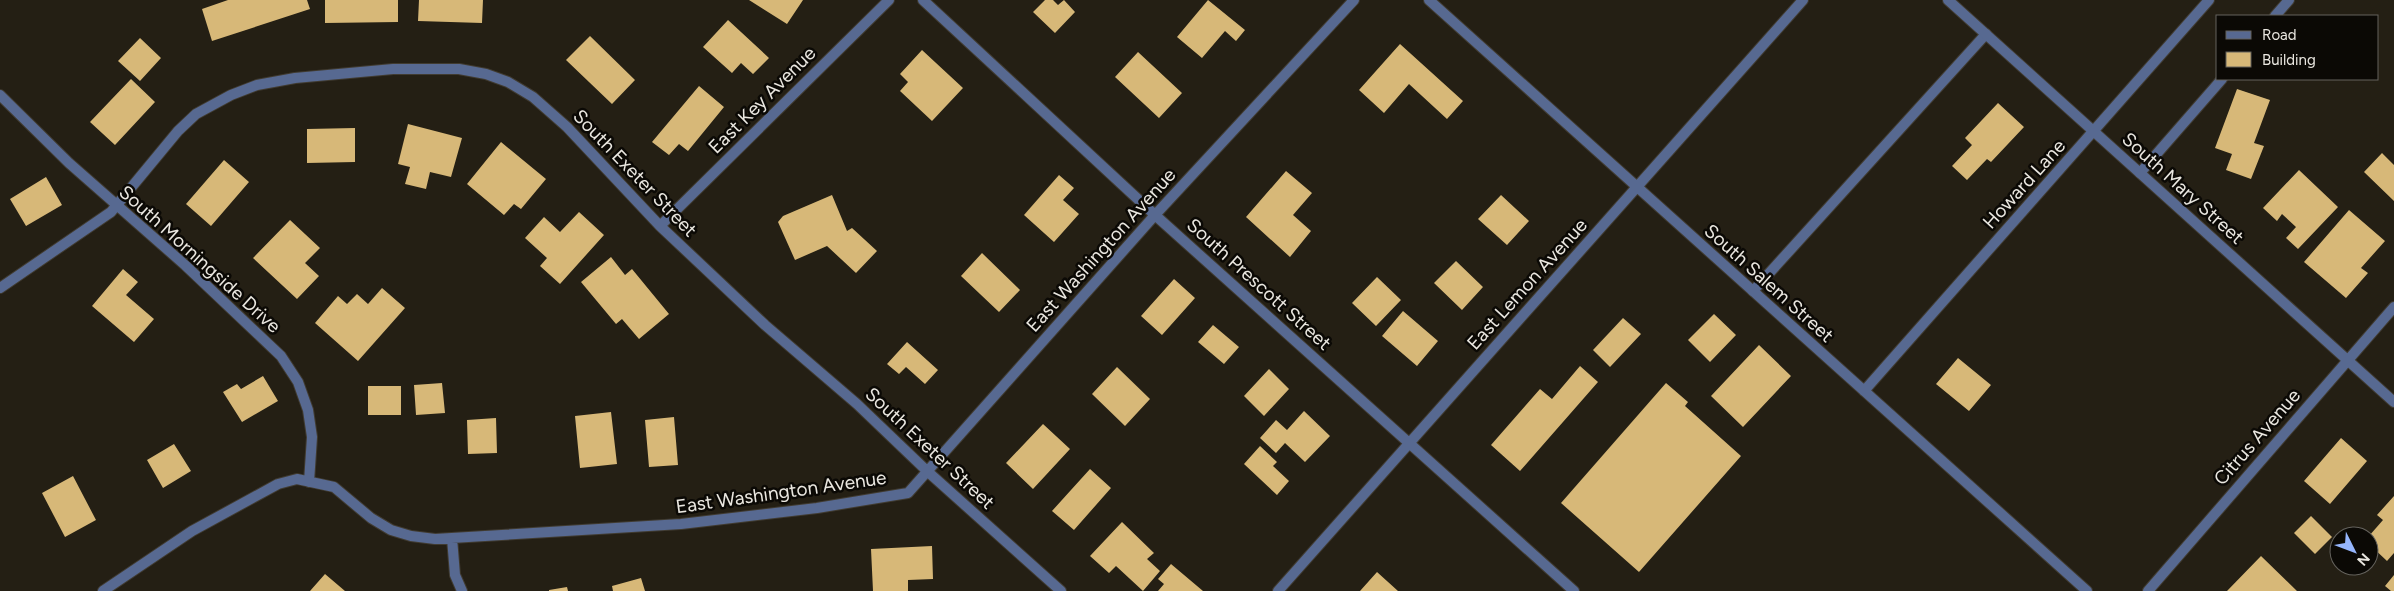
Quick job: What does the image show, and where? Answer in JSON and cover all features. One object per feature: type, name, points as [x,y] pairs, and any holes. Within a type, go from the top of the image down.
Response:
[{"type":"street","name":"East Key Avenue","points":[[660,226],[889,0]]},
{"type":"street","name":"South Prescott Street","points":[[923,0],[1155,215],[1574,591]]},
{"type":"street","name":"East Washington Avenue","points":[[102,591],[192,531],[278,484],[297,479],[334,486],[371,518],[391,530],[411,536],[435,539],[681,524],[817,508],[908,493],[1155,215],[1354,0]]},
{"type":"street","name":"South Salem Street","points":[[1429,0],[1636,188],[2087,591]]},
{"type":"street","name":"East Lemon Avenue","points":[[1278,591],[1803,0]]},
{"type":"street","name":"South Mary Street","points":[[1948,0],[2394,402]]},
{"type":"street","name":"Howard Lane","points":[[1864,391],[2209,0]]},
{"type":"street","points":[[2276,15],[2289,0]]},
{"type":"street","points":[[1753,291],[1986,34]]},
{"type":"street","name":"South Exeter Street","points":[[0,288],[111,212],[178,131],[196,114],[231,95],[257,86],[295,78],[392,69],[459,70],[486,74],[508,82],[533,97],[567,127],[660,226],[765,325],[857,404],[927,471],[1061,591]]},
{"type":"street","points":[[2140,173],[2221,80]]},
{"type":"street","name":"South Morningside Drive","points":[[0,95],[116,205],[185,265],[281,356],[298,382],[308,410],[312,437],[310,482]]},
{"type":"street","name":"Citrus Avenue","points":[[2148,591],[2394,307]]},
{"type":"street","points":[[452,538],[455,574],[462,591]]},
{"type":"building","points":[[228,0],[307,0],[310,9],[212,41],[202,9]]},
{"type":"building","points":[[325,0],[398,0],[398,22],[325,23]]},
{"type":"building","points":[[419,0],[483,0],[482,23],[418,21]]},
{"type":"building","points":[[749,0],[803,0],[787,24]]},
{"type":"building","points":[[1045,0],[1053,0],[1058,5],[1064,0],[1075,12],[1055,33],[1033,12]]},
{"type":"building","points":[[1208,0],[1245,30],[1236,41],[1225,31],[1202,58],[1177,37]]},
{"type":"building","points":[[728,20],[769,58],[753,74],[741,63],[732,73],[703,47]]},
{"type":"building","points":[[590,36],[635,80],[612,104],[566,60]]},
{"type":"building","points":[[140,38],[161,58],[140,81],[118,61]]},
{"type":"building","points":[[1400,44],[1463,101],[1447,119],[1409,84],[1384,113],[1359,90]]},
{"type":"building","points":[[922,50],[963,88],[932,121],[900,91],[908,82],[900,74]]},
{"type":"building","points":[[1138,52],[1182,93],[1159,118],[1115,77]]},
{"type":"building","points":[[131,79],[155,102],[115,145],[90,122]]},
{"type":"building","points":[[699,86],[724,107],[688,151],[679,144],[669,155],[652,142]]},
{"type":"building","points":[[2237,89],[2270,100],[2254,143],[2264,146],[2251,179],[2226,170],[2232,154],[2215,148]]},
{"type":"building","points":[[1998,103],[2024,127],[1991,162],[1987,159],[1967,180],[1952,166],[1972,145],[1965,138]]},
{"type":"building","points":[[408,124],[462,138],[451,177],[430,172],[426,189],[405,184],[410,167],[398,164]]},
{"type":"building","points":[[355,128],[355,162],[307,163],[307,129]]},
{"type":"building","points":[[501,142],[546,179],[521,209],[514,204],[504,215],[467,184]]},
{"type":"building","points":[[2382,153],[2394,165],[2394,201],[2364,172]]},
{"type":"building","points":[[224,160],[249,182],[211,226],[186,204]]},
{"type":"building","points":[[2299,170],[2338,207],[2298,249],[2286,238],[2296,227],[2282,214],[2277,221],[2263,208]]},
{"type":"building","points":[[1286,171],[1312,193],[1293,215],[1311,231],[1290,257],[1246,217]]},
{"type":"building","points":[[1059,175],[1074,188],[1063,200],[1079,214],[1054,242],[1024,215]]},
{"type":"building","points":[[46,177],[62,205],[26,226],[10,199]]},
{"type":"building","points":[[832,195],[847,231],[852,228],[877,251],[856,273],[827,246],[795,260],[778,222],[783,216]]},
{"type":"building","points":[[1501,195],[1529,221],[1507,245],[1478,219]]},
{"type":"building","points":[[2349,210],[2385,241],[2361,268],[2368,273],[2346,298],[2304,262]]},
{"type":"building","points":[[579,212],[604,235],[560,284],[540,266],[547,258],[525,238],[544,217],[560,232]]},
{"type":"building","points":[[290,220],[320,248],[305,263],[319,276],[297,299],[253,258]]},
{"type":"building","points":[[982,253],[1020,290],[999,312],[961,276]]},
{"type":"building","points":[[611,257],[625,275],[632,269],[669,314],[639,339],[622,319],[616,324],[581,282]]},
{"type":"building","points":[[1456,261],[1483,287],[1462,310],[1434,283]]},
{"type":"building","points":[[123,269],[138,282],[126,295],[154,319],[134,342],[92,306]]},
{"type":"building","points":[[1377,277],[1401,300],[1376,326],[1352,303]]},
{"type":"building","points":[[1174,279],[1195,298],[1162,335],[1141,316]]},
{"type":"building","points":[[382,288],[405,308],[358,361],[315,323],[338,296],[347,304],[357,294],[368,304]]},
{"type":"building","points":[[1403,311],[1438,341],[1417,366],[1382,336]]},
{"type":"building","points":[[1714,314],[1736,335],[1710,362],[1688,340]]},
{"type":"building","points":[[1623,318],[1641,334],[1610,367],[1593,350]]},
{"type":"building","points":[[1213,325],[1239,347],[1224,364],[1198,342]]},
{"type":"building","points":[[907,342],[938,370],[925,384],[906,367],[899,374],[887,364]]},
{"type":"building","points":[[1759,345],[1791,376],[1743,427],[1711,396]]},
{"type":"building","points":[[1958,358],[1991,385],[1969,411],[1936,384]]},
{"type":"building","points":[[1580,366],[1598,382],[1520,471],[1491,445],[1540,389],[1552,399]]},
{"type":"building","points":[[1117,367],[1150,399],[1125,426],[1092,394]]},
{"type":"building","points":[[1269,369],[1289,389],[1264,416],[1244,396]]},
{"type":"building","points":[[263,376],[278,401],[242,422],[223,392],[237,384],[241,389]]},
{"type":"building","points":[[442,383],[445,413],[416,415],[414,385]]},
{"type":"building","points":[[1666,383],[1688,402],[1685,406],[1741,456],[1639,572],[1561,503]]},
{"type":"building","points":[[368,386],[401,386],[401,415],[368,415]]},
{"type":"building","points":[[1304,411],[1330,436],[1305,462],[1285,443],[1276,453],[1260,438],[1276,420],[1287,430]]},
{"type":"building","points":[[611,412],[617,464],[580,468],[575,416]]},
{"type":"building","points":[[674,417],[678,465],[649,467],[645,420]]},
{"type":"building","points":[[496,418],[497,453],[468,454],[467,420]]},
{"type":"building","points":[[1043,424],[1070,449],[1033,489],[1006,463]]},
{"type":"building","points":[[2341,438],[2367,461],[2330,504],[2304,481]]},
{"type":"building","points":[[174,444],[191,471],[163,488],[147,460]]},
{"type":"building","points":[[1260,446],[1277,462],[1273,466],[1289,481],[1277,495],[1244,464]]},
{"type":"building","points":[[1090,469],[1111,488],[1074,530],[1052,511]]},
{"type":"building","points":[[73,476],[96,520],[65,537],[42,493]]},
{"type":"building","points":[[2394,496],[2394,553],[2387,561],[2379,553],[2378,526],[2383,520],[2377,515]]},
{"type":"building","points":[[2311,516],[2329,534],[2329,540],[2315,554],[2294,533]]},
{"type":"building","points":[[1122,522],[1154,553],[1147,559],[1160,571],[1143,591],[1116,566],[1109,573],[1090,556]]},
{"type":"building","points":[[932,546],[933,579],[908,580],[908,591],[873,591],[871,549]]},
{"type":"building","points":[[2261,556],[2297,591],[2227,591]]},
{"type":"building","points":[[1171,564],[1203,591],[1158,591],[1164,584],[1158,579]]},
{"type":"building","points":[[1377,572],[1398,591],[1360,591]]},
{"type":"building","points":[[325,574],[345,591],[310,591]]},
{"type":"building","points":[[2394,575],[2394,591],[2391,591],[2385,586]]},
{"type":"building","points":[[641,578],[645,591],[613,591],[612,586]]},
{"type":"building","points":[[567,587],[568,591],[549,591],[549,590]]}]
